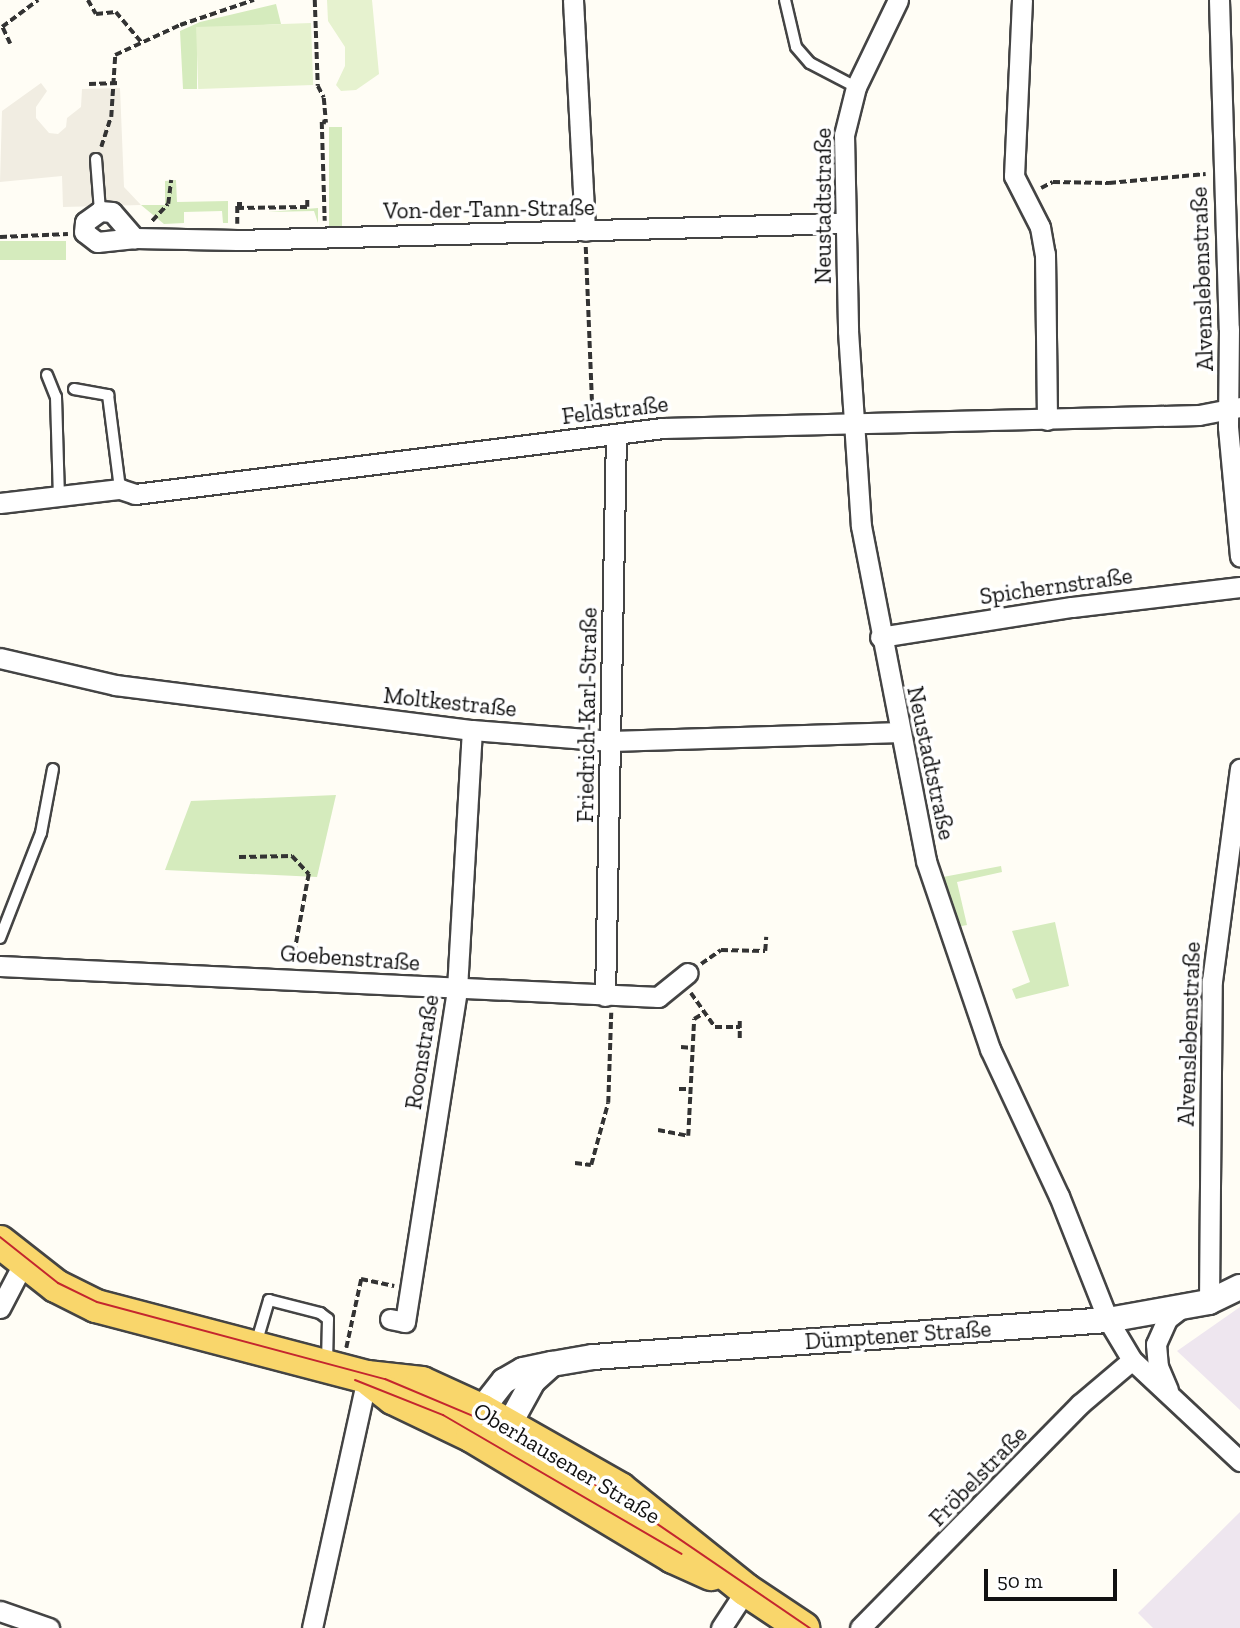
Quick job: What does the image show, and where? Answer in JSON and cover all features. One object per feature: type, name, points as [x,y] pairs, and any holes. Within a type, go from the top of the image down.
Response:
[{"type":"main road","name":"Oberhausener Straße","points":[[0,1242],[23,1264],[96,1306],[344,1372],[422,1383],[489,1430],[620,1489],[746,1590],[803,1628]]},
{"type":"street","points":[[573,0],[585,231]]},
{"type":"street","name":"Neustadtstraße","points":[[898,0],[856,87],[844,135],[851,422],[861,526],[880,637],[926,861],[990,1049],[1059,1196],[1108,1321],[1132,1360],[1240,1461]]},
{"type":"street","points":[[1022,0],[1014,176],[1040,227],[1045,254],[1047,419]]},
{"type":"street","name":"Alvenslebenstraße","points":[[1219,0],[1222,173],[1233,237],[1235,408],[1228,427],[1240,556]]},
{"type":"street","points":[[84,232],[90,215],[100,211],[112,212],[135,238]]},
{"type":"street","name":"Von-der-Tann-Straße","points":[[84,232],[97,242],[135,238],[237,240],[845,223]]},
{"type":"street","name":"Feldstraße","points":[[0,503],[120,489],[135,494],[690,426],[1199,415],[1235,408]]},
{"type":"street","name":"Friedrich-Karl-Straße","points":[[608,996],[616,434]]},
{"type":"street","name":"Spichernstraße","points":[[880,637],[1072,607],[1240,587]]},
{"type":"street","name":"Moltkestraße","points":[[0,657],[116,685],[472,730],[612,741],[900,732]]},
{"type":"street","name":"Roonstraße","points":[[390,1319],[405,1322],[457,989],[472,730]]},
{"type":"street","name":"Alvenslebenstraße","points":[[1209,1302],[1212,981],[1229,827],[1240,769]]},
{"type":"street","name":"Goebenstraße","points":[[0,966],[123,975],[290,977],[457,989],[658,997],[685,976]]},
{"type":"street","points":[[0,1308],[23,1264]]},
{"type":"street","name":"Dümptener Straße","points":[[489,1430],[504,1381],[523,1370],[552,1364],[593,1357],[1108,1321],[1209,1302],[1240,1287]]},
{"type":"street","points":[[1172,1400],[1158,1367],[1156,1344],[1167,1319],[1180,1309]]},
{"type":"street","name":"Fröbelstraße","points":[[860,1628],[1080,1404],[1132,1360]]},
{"type":"street","points":[[312,1628],[344,1372]]},
{"type":"street","points":[[721,1628],[746,1590]]},
{"type":"street","points":[[0,1611],[49,1628]]},
{"type":"lane","points":[[785,0],[796,47],[810,63],[856,87]]},
{"type":"lane","points":[[96,159],[100,211]]},
{"type":"lane","points":[[47,375],[56,397],[59,498]]},
{"type":"lane","points":[[75,389],[108,395],[120,489]]},
{"type":"lane","points":[[0,938],[32,863],[53,769]]},
{"type":"lane","points":[[255,1348],[269,1300],[320,1313],[328,1319],[344,1372]]},
{"type":"path","points":[[10,44],[2,39],[8,34],[2,27],[38,0]]},
{"type":"path","points":[[88,0],[96,14],[116,12],[141,43]]},
{"type":"path","points":[[96,159],[111,117],[116,55],[254,0]]},
{"type":"path","points":[[315,0],[318,86],[324,99],[326,123],[322,122],[326,237]]},
{"type":"path","points":[[89,84],[119,83]]},
{"type":"path","points":[[1024,197],[1053,182],[1109,183],[1222,173]]},
{"type":"path","points":[[135,238],[168,204],[171,180]]},
{"type":"path","points":[[237,208],[307,207],[307,198]]},
{"type":"path","points":[[237,240],[237,204],[242,204]]},
{"type":"path","points":[[585,231],[595,437]]},
{"type":"path","points":[[0,237],[84,232]]},
{"type":"path","points":[[239,856],[292,856],[309,874],[290,977]]},
{"type":"path","points":[[740,1027],[715,1027],[685,976],[721,950],[765,951],[766,937]]},
{"type":"path","points":[[575,1163],[591,1165],[608,1086],[608,996]]},
{"type":"path","points":[[659,1130],[688,1136],[694,1019],[705,1013]]},
{"type":"path","points":[[740,1021],[740,1041]]},
{"type":"path","points":[[681,1047],[693,1048]]},
{"type":"path","points":[[602,1086],[608,1086]]},
{"type":"path","points":[[679,1089],[691,1089]]},
{"type":"path","points":[[344,1372],[361,1279],[410,1289]]},
{"type":"shaded area","points":[[41,83],[47,91],[36,107],[36,118],[49,133],[58,134],[66,127],[67,118],[81,107],[82,89],[120,88],[124,187],[141,205],[63,207],[62,176],[0,182],[2,111]]},
{"type":"shaded area","points":[[1240,1307],[1240,1410],[1177,1351]]},
{"type":"shaded area","points":[[1240,1512],[1240,1628],[1153,1628],[1138,1613]]},
{"type":"green space","points":[[327,0],[372,0],[379,74],[356,90],[341,91],[336,85],[345,66],[345,47],[328,21]]},
{"type":"green space","points":[[276,4],[281,24],[197,29],[197,89],[183,89],[180,31],[200,22]]},
{"type":"green space","points":[[311,23],[313,85],[198,89],[196,27]]},
{"type":"green space","points":[[329,127],[342,127],[342,228],[329,228]]},
{"type":"green space","points":[[176,180],[177,202],[228,201],[228,223],[223,223],[222,211],[184,212],[184,223],[164,224],[141,205],[165,205],[165,181]]},
{"type":"green space","points":[[318,208],[318,223],[314,211],[268,212]]},
{"type":"green space","points":[[0,241],[66,241],[66,260],[0,260]]},
{"type":"green space","points":[[336,795],[317,877],[165,870],[191,801]]},
{"type":"green space","points":[[1001,866],[1002,872],[957,882],[967,925],[957,927],[943,877]]},
{"type":"green space","points":[[1055,922],[1069,986],[1016,999],[1012,989],[1030,982],[1012,931]]},
{"type":"tram line","points":[[0,1237],[58,1283],[97,1302],[385,1379],[478,1418],[625,1502],[810,1628]]},
{"type":"tram line","points":[[355,1380],[443,1415],[682,1554]]}]
